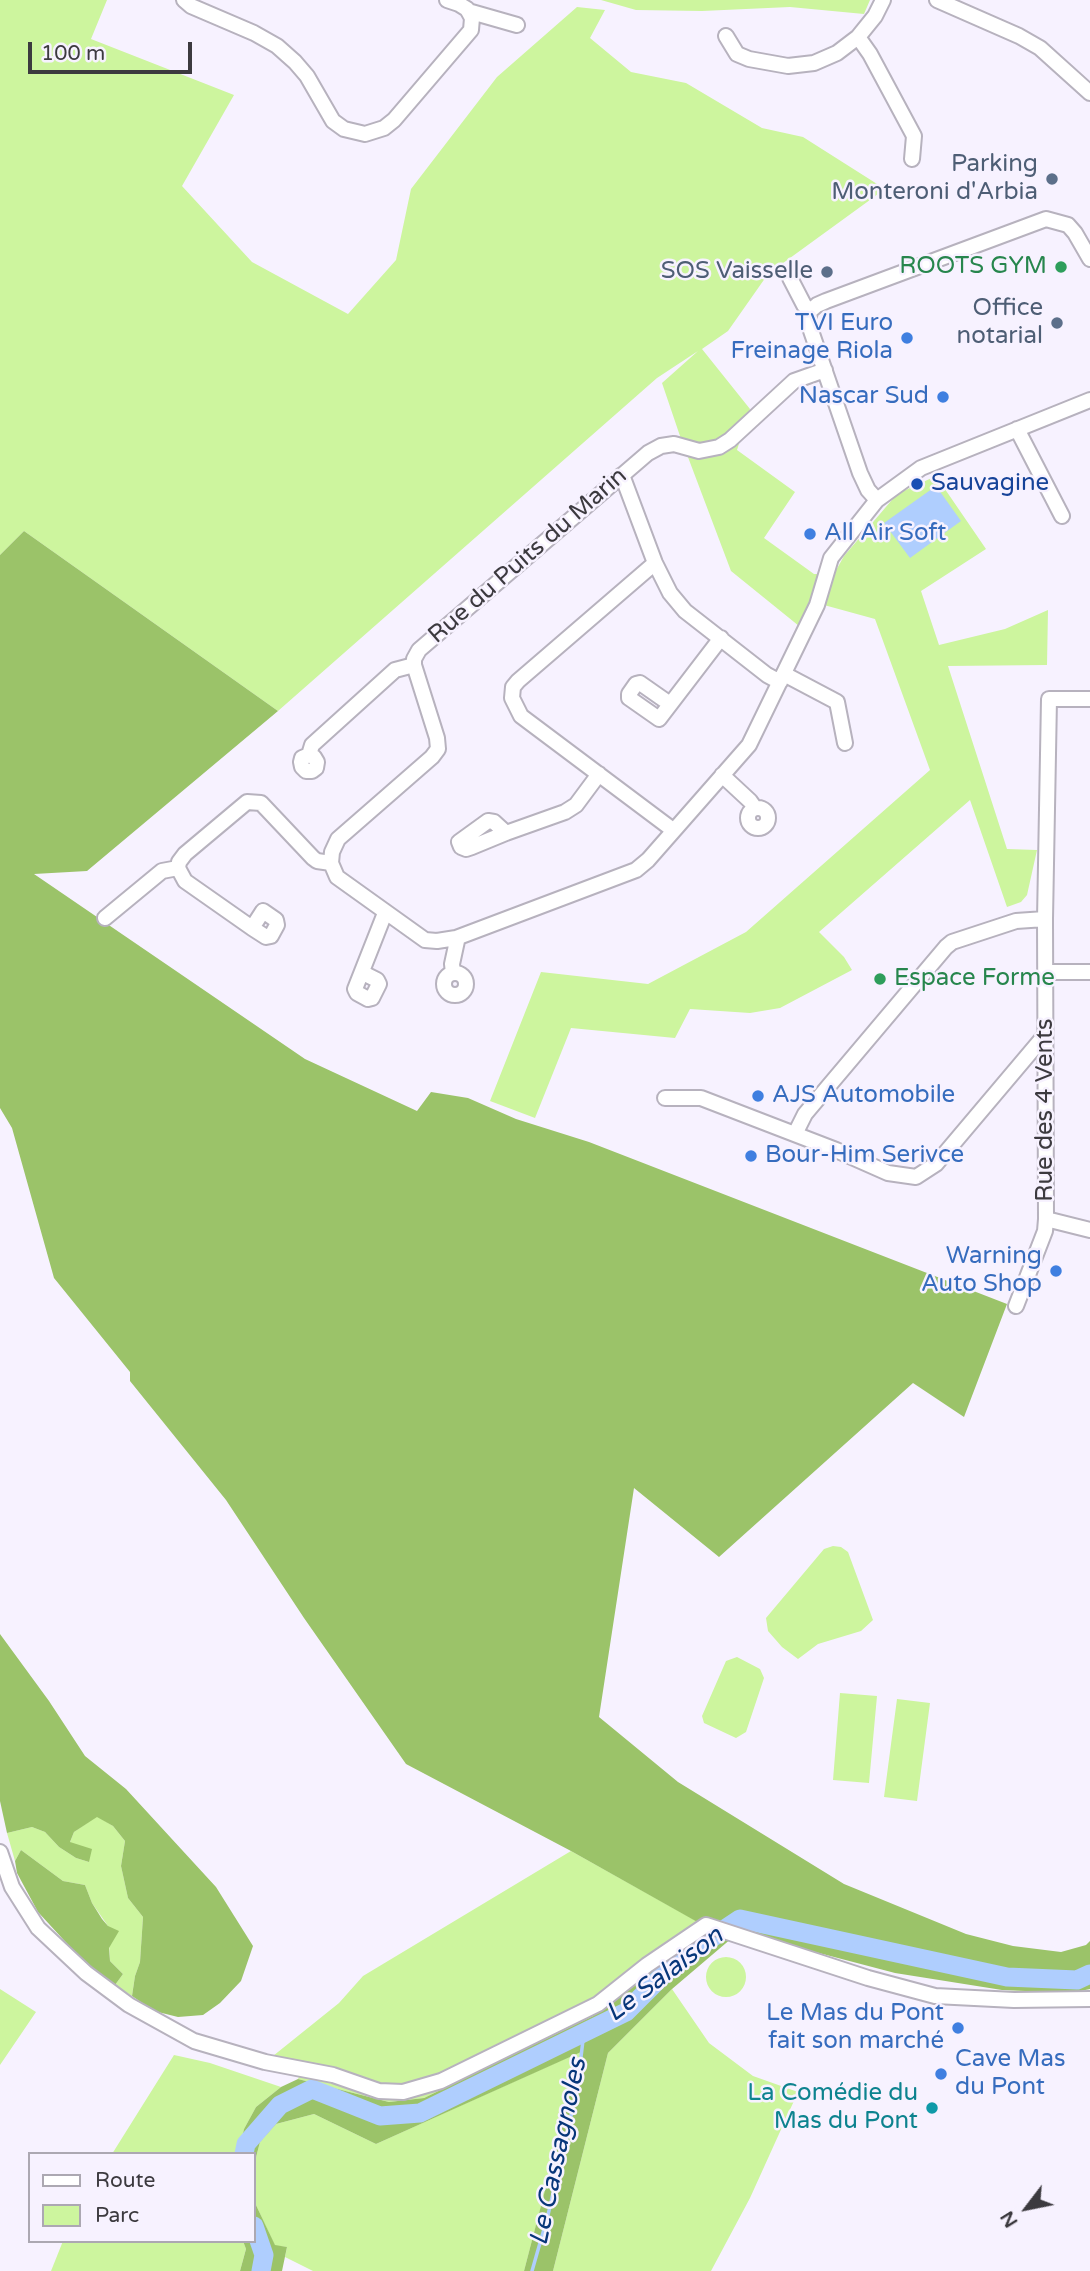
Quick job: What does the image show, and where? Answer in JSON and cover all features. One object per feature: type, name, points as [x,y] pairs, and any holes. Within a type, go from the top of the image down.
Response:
[{"type":"street","points":[[184,0],[191,6],[254,33],[276,46],[307,76],[333,121],[344,130],[365,134],[384,128],[394,120],[468,34],[473,22],[468,11]]},
{"type":"street","points":[[447,0],[468,11],[517,25]]},
{"type":"street","points":[[726,36],[737,54],[764,63],[788,66],[814,63],[837,53],[858,37],[870,23],[883,0]]},
{"type":"street","points":[[937,0],[1007,30],[1040,48],[1090,93]]},
{"type":"street","points":[[858,37],[914,136],[912,159]]},
{"type":"street","points":[[877,500],[868,490],[860,473],[808,322],[810,311],[826,301],[1046,219],[1068,226],[1090,259]]},
{"type":"street","points":[[790,278],[810,311]]},
{"type":"street","name":"Rue du Puits du Marin","points":[[331,863],[331,852],[338,839],[432,757],[438,748],[414,665],[419,650],[648,453],[661,446],[674,444],[699,451],[719,447],[794,381],[825,370]]},
{"type":"street","points":[[251,928],[185,881],[178,868],[185,853],[241,805],[254,802],[267,808],[313,858],[331,863],[337,877],[430,942],[456,937],[629,874],[643,866],[749,745],[817,605],[831,558],[877,500],[921,468],[1090,400]]},
{"type":"street","points":[[1017,429],[1062,516]]},
{"type":"street","points":[[622,475],[664,584],[677,602],[767,675],[782,678],[837,702],[845,743]]},
{"type":"street","points":[[655,563],[518,681],[513,688],[512,698],[521,716],[673,830]]},
{"type":"street","points":[[670,704],[721,638]]},
{"type":"street","points":[[309,755],[312,745],[396,670],[414,665]]},
{"type":"street","name":"Rue des 4 Vents","points":[[1016,1306],[1045,1231],[1046,1219],[1045,919],[1049,699],[1090,699]]},
{"type":"street","points":[[506,833],[571,809],[599,774]]},
{"type":"street","points":[[722,775],[755,808]]},
{"type":"street","points":[[104,918],[162,871],[178,868]]},
{"type":"street","points":[[363,973],[385,913]]},
{"type":"street","points":[[795,1134],[806,1114],[946,947],[952,942],[1016,921],[1045,919]]},
{"type":"street","points":[[453,973],[456,937]]},
{"type":"street","points":[[1045,972],[1090,972]]},
{"type":"street","points":[[665,1098],[701,1098],[888,1173],[916,1177],[936,1164],[1045,1035]]},
{"type":"street","points":[[1046,1219],[1090,1230]]},
{"type":"street","points":[[0,1852],[12,1887],[38,1928],[86,1973],[129,2005],[182,2035],[214,2047],[265,2062],[333,2075],[379,2091],[403,2092],[441,2081],[598,2004],[647,1965],[706,1925],[867,1979],[935,1996],[1014,2000],[1090,1998]]},
{"type":"green space","points":[[0,0],[107,0],[91,39],[234,95],[182,186],[252,262],[348,314],[396,260],[411,189],[497,77],[577,7],[605,10],[590,38],[631,72],[686,83],[762,128],[803,137],[885,189],[768,274],[728,331],[702,349],[750,409],[737,450],[795,492],[764,538],[814,574],[834,574],[844,556],[897,494],[936,476],[986,549],[921,591],[939,645],[1005,629],[1048,610],[1047,665],[948,666],[1007,849],[1037,850],[1027,895],[1021,902],[1007,907],[970,800],[819,932],[844,957],[852,970],[780,1008],[750,1013],[690,1009],[675,1038],[571,1028],[535,1118],[490,1101],[541,972],[648,984],[746,932],[930,770],[875,619],[824,605],[799,626],[731,571],[662,383],[698,351],[657,378],[278,711],[24,531],[0,555]]},
{"type":"green space","points":[[601,0],[870,0],[864,14],[790,7],[702,11],[636,10]]},
{"type":"green space","points":[[24,531],[278,711],[87,871],[34,874],[305,1059],[417,1111],[431,1092],[468,1098],[516,1119],[589,1142],[1007,1304],[964,1417],[913,1383],[719,1557],[634,1488],[599,1717],[678,1782],[844,1884],[966,1934],[1013,1946],[1061,1952],[1086,1945],[1090,1941],[1090,1989],[1071,1993],[1002,1990],[895,1973],[739,1932],[672,1989],[608,2053],[553,2271],[524,2271],[581,2052],[376,2144],[314,2114],[276,2124],[260,2142],[256,2157],[256,2152],[238,2152],[244,2129],[256,2107],[281,2087],[298,2079],[389,2102],[424,2098],[593,2016],[655,1964],[708,1928],[571,1851],[406,1764],[226,1500],[130,1381],[130,1372],[54,1278],[12,1128],[0,1108],[0,555]]},
{"type":"green space","points":[[833,1546],[848,1552],[873,1620],[861,1631],[818,1644],[798,1659],[782,1647],[768,1631],[766,1618],[824,1549]]},
{"type":"green space","points":[[0,1634],[85,1756],[126,1789],[216,1887],[253,1946],[241,1981],[220,2003],[203,2015],[178,2017],[154,2011],[132,1996],[140,1962],[143,1917],[128,1898],[121,1866],[125,1841],[113,1826],[97,1817],[74,1832],[70,1842],[92,1849],[89,1862],[76,1858],[59,1847],[45,1832],[32,1827],[7,1833],[0,1801]]},
{"type":"green space","points":[[737,1657],[760,1669],[764,1678],[746,1732],[736,1738],[704,1723],[702,1716],[726,1661]]},
{"type":"green space","points":[[840,1693],[877,1696],[869,1783],[833,1780]]},
{"type":"green space","points":[[897,1699],[930,1703],[917,1801],[884,1797]]},
{"type":"green space","points":[[97,1816],[113,1826],[125,1841],[121,1866],[128,1898],[143,1917],[140,1962],[132,1996],[115,1985],[123,1974],[110,1961],[108,1926],[92,1903],[85,1885],[63,1881],[21,1850],[15,1861],[7,1833],[32,1827],[45,1832],[59,1847],[76,1858],[89,1862],[70,1842],[74,1832]]},
{"type":"green space","points":[[21,1850],[63,1881],[85,1885],[102,1919],[108,1926],[119,1931],[109,1948],[110,1961],[123,1974],[115,1985],[83,1961],[38,1912],[17,1873],[15,1861]]},
{"type":"green space","points":[[571,1851],[709,1928],[655,1964],[593,2016],[424,2098],[389,2102],[298,2079],[304,2064],[273,2056],[339,2003],[363,1976]]},
{"type":"green space","points":[[726,1957],[740,1963],[746,1977],[740,1991],[726,1997],[712,1991],[706,1977],[712,1963]]},
{"type":"green space","points":[[0,1989],[36,2012],[0,2065]]},
{"type":"green space","points":[[672,1989],[709,2043],[753,2076],[798,2092],[750,2198],[711,2271],[553,2271],[608,2053]]},
{"type":"green space","points":[[582,2051],[524,2271],[313,2271],[285,2257],[287,2247],[275,2246],[256,2205],[256,2157],[260,2142],[276,2124],[314,2114],[376,2144]]},
{"type":"green space","points":[[174,2055],[210,2063],[281,2087],[256,2107],[244,2129],[238,2152],[113,2152]]},
{"type":"green space","points":[[256,2205],[275,2245],[287,2247],[282,2271],[240,2271],[246,2249],[244,2243],[256,2243]]},
{"type":"green space","points":[[62,2243],[244,2243],[246,2249],[240,2271],[51,2271]]},
{"type":"water","points":[[936,486],[961,521],[910,558],[884,523]]},
{"type":"waterway","name":"Le Salaison","points":[[244,2152],[246,2144],[280,2105],[312,2089],[380,2116],[420,2113],[626,2012],[677,1961],[740,1919],[1007,1977],[1077,1980],[1090,1974]]},
{"type":"waterway","name":"Le Cassagnoles","points":[[532,2271],[577,2090],[584,2032]]},
{"type":"waterway","name":"Le Salaison","points":[[256,2232],[264,2255],[261,2271]]},
{"type":"place","name":"Parking Monteroni d'Arbia","points":[[1052,179]]},
{"type":"place","name":"ROOTS GYM","points":[[1061,267]]},
{"type":"place","name":"SOS Vaisselle","points":[[827,272]]},
{"type":"place","name":"Office notarial","points":[[1057,323]]},
{"type":"place","name":"TVI Euro Freinage Riola","points":[[907,338]]},
{"type":"place","name":"Nascar Sud","points":[[943,397]]},
{"type":"place","name":"Sauvagine","points":[[917,484]]},
{"type":"place","name":"All Air Soft","points":[[810,534]]},
{"type":"place","name":"Espace Forme","points":[[880,979]]},
{"type":"place","name":"AJS Automobile","points":[[758,1096]]},
{"type":"place","name":"Bour-Him Serivce","points":[[751,1156]]},
{"type":"place","name":"Warning Auto Shop","points":[[1056,1271]]},
{"type":"place","name":"Le Mas du Pont fait son marché","points":[[958,2028]]},
{"type":"place","name":"Cave Mas du Pont","points":[[941,2074]]},
{"type":"place","name":"La Comédie du Mas du Pont","points":[[932,2108]]}]
